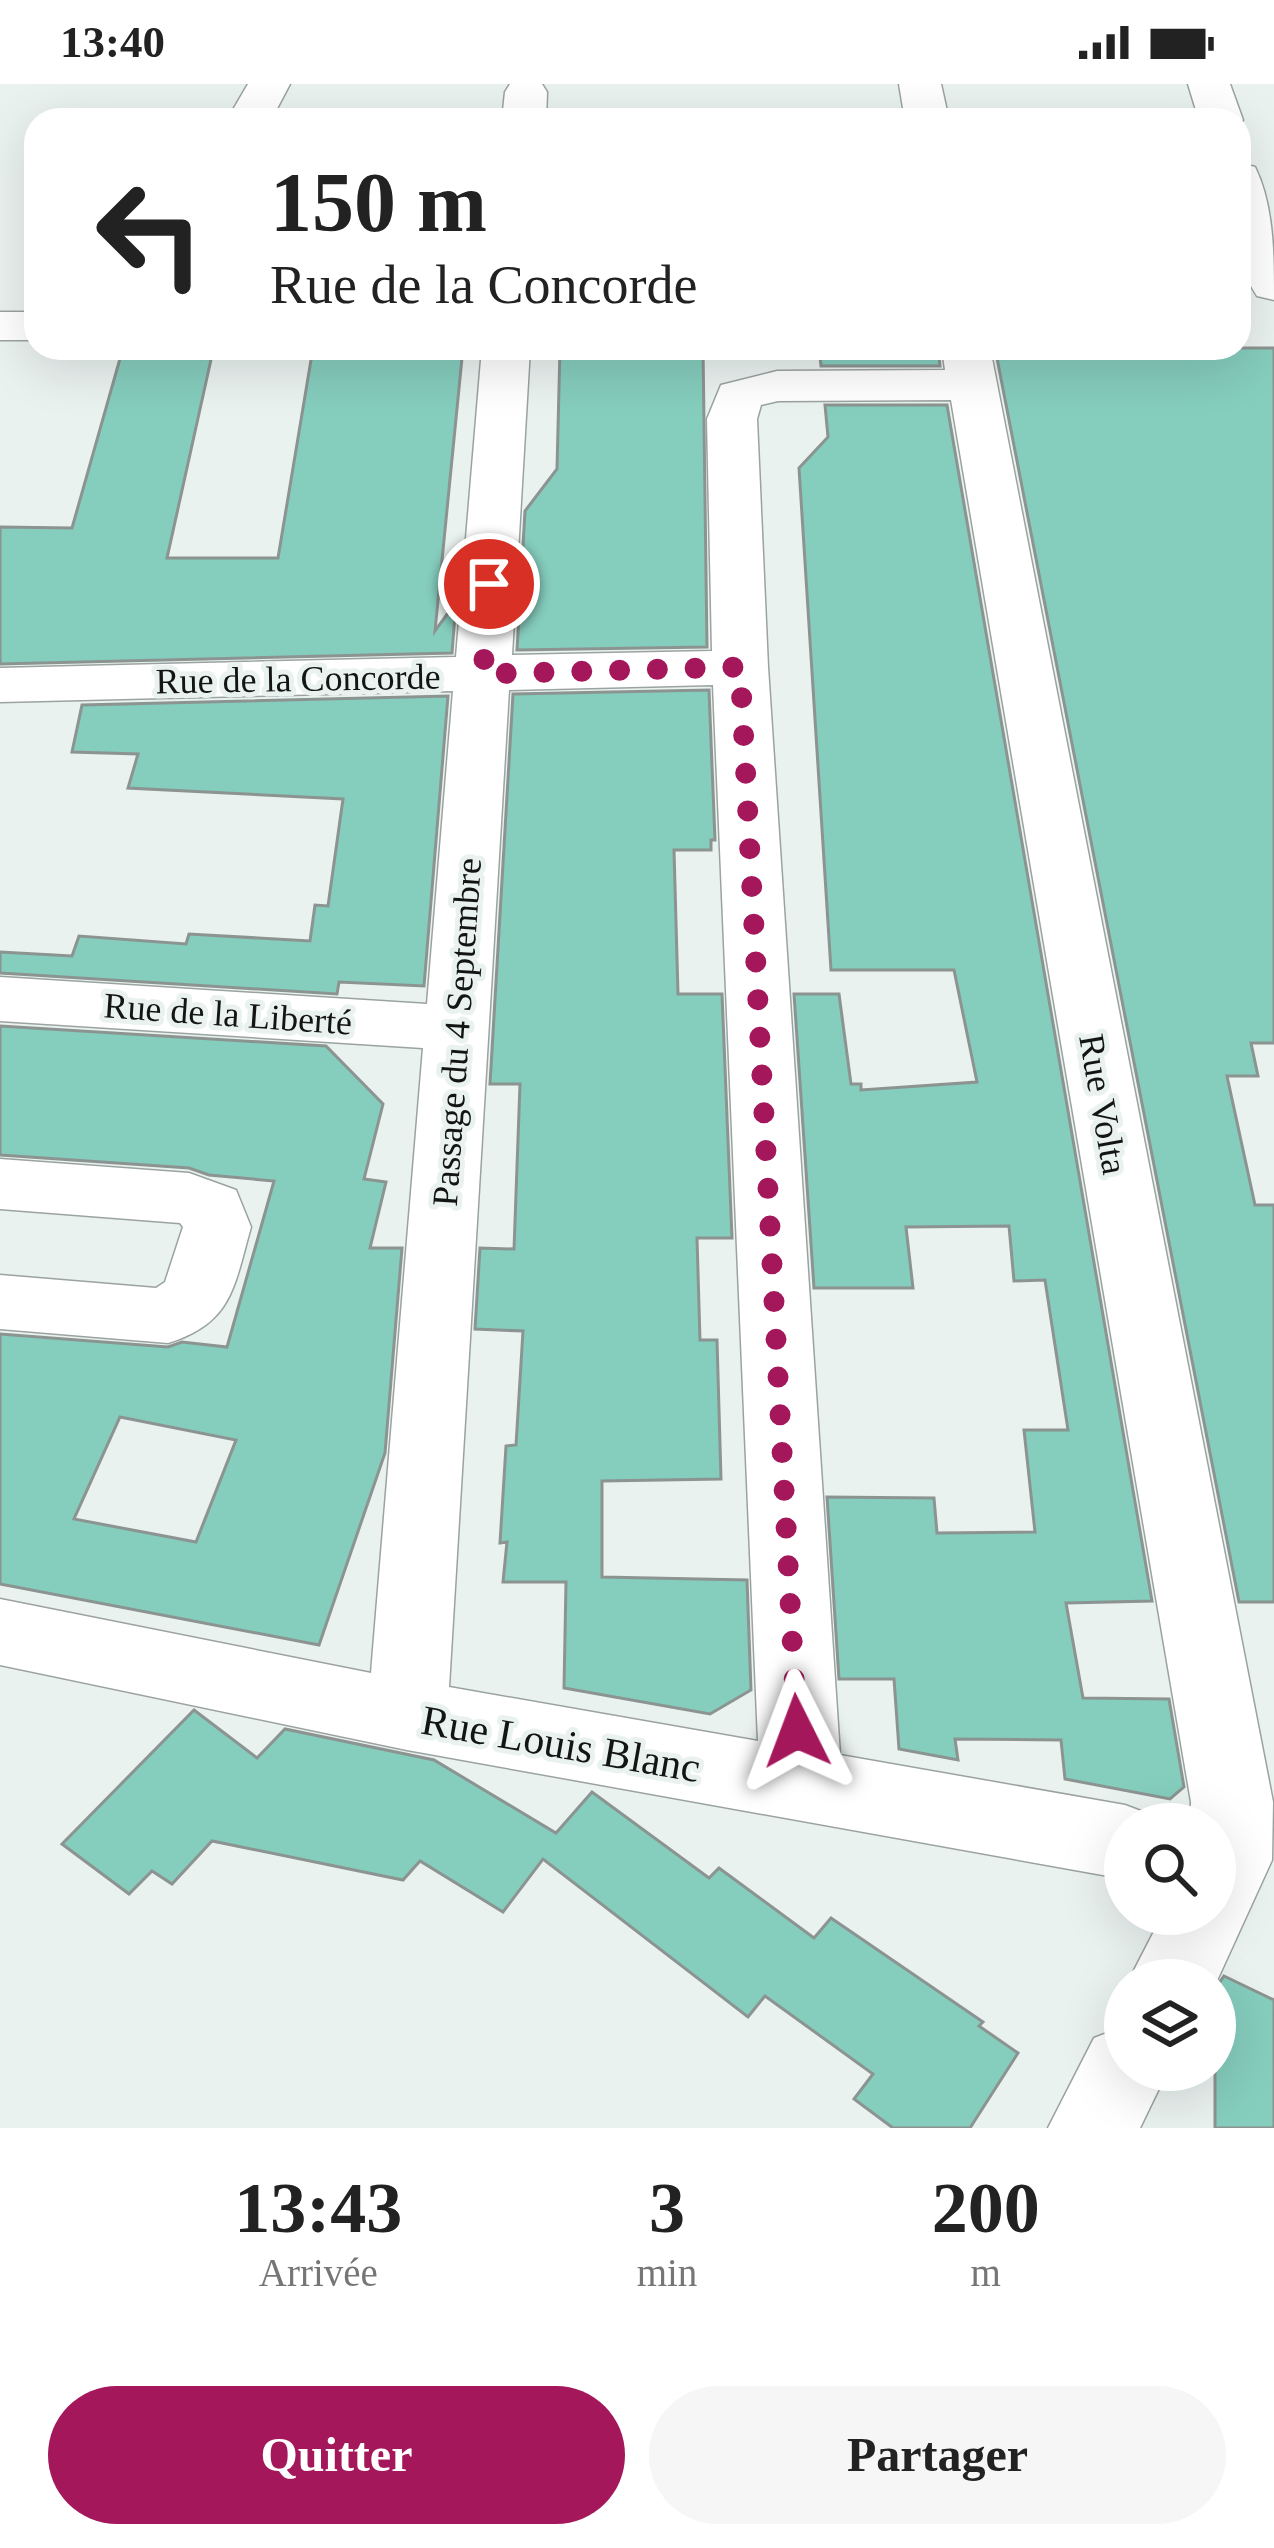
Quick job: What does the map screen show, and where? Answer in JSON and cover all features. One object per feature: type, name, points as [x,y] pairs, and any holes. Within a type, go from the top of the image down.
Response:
[{"type":"street","points":[[1251,209],[1271,264]]},
{"type":"street","name":"Passage du 4 Septembre","points":[[407,1715],[505,360]]},
{"type":"street","points":[[801,1787],[740,667],[732,418],[739,396],[778,386],[969,367]]},
{"type":"street","name":"Rue Volta","points":[[969,367],[1232,1803]]},
{"type":"street","name":"Rue de la Concorde","points":[[0,685],[740,667]]},
{"type":"street","name":"Rue de la Liberté","points":[[0,999],[456,1028]]},
{"type":"street","points":[[0,1184],[189,1198],[212,1208],[217,1227],[195,1297],[168,1316],[0,1302]]},
{"type":"street","name":"Rue Louis Blanc","points":[[0,1632],[407,1715],[1104,1838]]},
{"type":"street","points":[[1093,2128],[1113,2091]]},
{"type":"building","points":[[1251,348],[1274,348],[1274,1043],[1251,1043],[1258,1076],[1227,1076],[1255,1205],[1274,1205],[1274,1602],[1239,1602],[997,360],[1251,360]]},
{"type":"building","points":[[120,360],[211,360],[167,558],[278,558],[311,360],[462,360],[435,631],[456,602],[452,653],[0,664],[0,527],[72,528]]},
{"type":"building","points":[[560,360],[703,360],[707,647],[517,650],[525,511],[557,469]]},
{"type":"building","points":[[820,360],[939,360],[940,366],[821,366]]},
{"type":"building","points":[[825,405],[947,405],[1152,1601],[1066,1603],[1083,1698],[1169,1699],[1184,1787],[1170,1799],[1065,1779],[1061,1740],[955,1739],[958,1760],[899,1749],[894,1679],[839,1679],[827,1497],[934,1498],[937,1533],[1035,1532],[1024,1430],[1068,1430],[1045,1280],[1014,1281],[1009,1226],[906,1227],[913,1288],[814,1288],[794,994],[839,994],[851,1084],[861,1084],[861,1090],[977,1082],[954,970],[831,970],[799,468],[828,437]]},
{"type":"building","points":[[709,690],[715,840],[711,840],[711,850],[674,850],[678,994],[722,994],[732,1238],[697,1238],[700,1340],[717,1340],[721,1479],[602,1481],[602,1577],[747,1580],[751,1690],[710,1714],[564,1688],[566,1582],[503,1582],[507,1542],[500,1543],[506,1446],[516,1445],[523,1331],[475,1329],[480,1248],[514,1249],[520,1084],[490,1084],[513,694]]},
{"type":"building","points":[[448,696],[424,986],[339,982],[337,994],[0,973],[0,952],[72,956],[79,936],[186,944],[189,934],[310,941],[315,905],[328,906],[343,799],[128,788],[138,754],[72,752],[82,705]]},
{"type":"building","points":[[0,1026],[326,1046],[383,1104],[364,1179],[386,1182],[370,1248],[402,1248],[385,1453],[319,1645],[0,1584],[0,1334],[227,1347],[274,1181],[209,1175],[189,1168],[0,1155]],"holes":[[[120,1417],[236,1440],[196,1542],[74,1519]]]},
{"type":"building","points":[[194,1710],[257,1758],[285,1729],[434,1760],[556,1833],[592,1792],[709,1878],[719,1868],[814,1938],[831,1918],[983,2022],[979,2026],[1018,2053],[970,2128],[893,2128],[854,2099],[873,2074],[765,1996],[748,2017],[543,1859],[503,1912],[420,1861],[403,1880],[212,1841],[172,1884],[152,1871],[129,1894],[62,1844]]},
{"type":"building","points":[[1236,1982],[1274,2000],[1274,2128],[1215,2128],[1215,2091],[1236,2091]]},
{"type":"route","points":[[489,584],[483,674],[740,667],[797,1731]]}]
